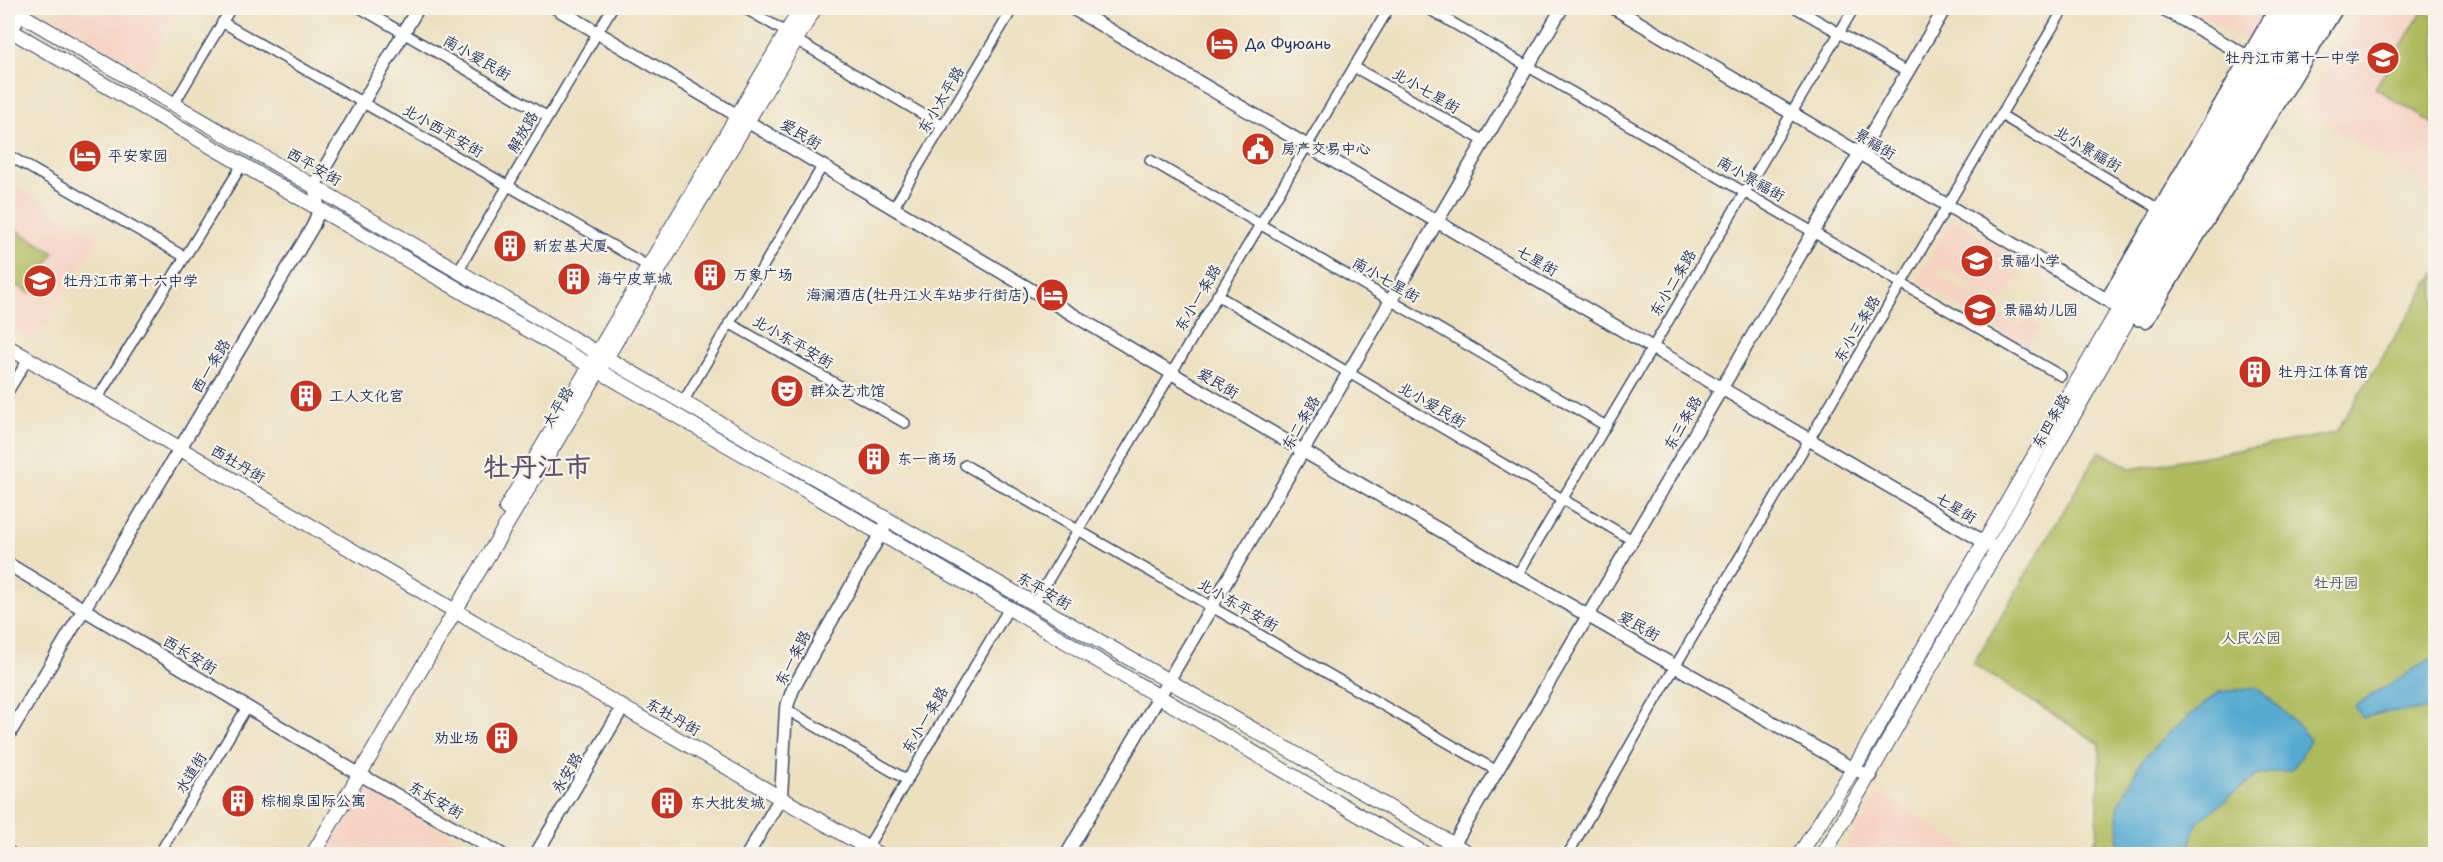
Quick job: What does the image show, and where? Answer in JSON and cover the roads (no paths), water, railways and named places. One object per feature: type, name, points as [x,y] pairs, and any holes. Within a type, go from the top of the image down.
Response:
[{"type":"highway","points":[[2126,310],[2163,247],[2287,8]]},
{"type":"highway","points":[[2126,310],[2163,247],[2328,8]]},
{"type":"main road","name":"太平路","points":[[791,36],[801,8]]},
{"type":"main road","name":"太平路","points":[[303,855],[356,772],[791,36],[815,8]]},
{"type":"main road","points":[[2163,247],[2298,8]]},
{"type":"main road","points":[[2163,247],[2313,8]]},
{"type":"main road","name":"西平安街","points":[[19,10],[174,104],[602,355]]},
{"type":"main road","points":[[9,32],[1009,608],[1425,855]]},
{"type":"main road","name":"太平路","points":[[602,355],[648,266],[743,117]]},
{"type":"main road","points":[[1824,855],[1870,776],[1991,547],[2126,310]]},
{"type":"main road","name":"西牡丹街","points":[[8,347],[452,609]]},
{"type":"main road","name":"东平安街","points":[[602,355],[1168,681],[1451,850],[1470,855]]},
{"type":"main road","points":[[1800,855],[1991,547]]},
{"type":"main road","name":"东牡丹街","points":[[452,609],[873,851]]},
{"type":"main road","name":"太平路","points":[[313,855],[356,772]]},
{"type":"street","points":[[174,104],[231,8]]},
{"type":"street","name":"南小爱民街","points":[[360,8],[548,117]]},
{"type":"street","points":[[319,210],[314,186],[418,8]]},
{"type":"street","name":"爱民街","points":[[555,8],[743,117],[1303,451],[1589,614],[1853,769],[1870,776]]},
{"type":"street","name":"解放路","points":[[458,271],[612,8]]},
{"type":"street","points":[[744,8],[943,126]]},
{"type":"street","name":"东小太平路","points":[[894,207],[1014,8]]},
{"type":"street","name":"七星街","points":[[1072,8],[1722,387],[1991,547]]},
{"type":"street","name":"东小一条路","points":[[1034,604],[1389,8]]},
{"type":"street","name":"南小景福街","points":[[1426,8],[2061,376]]},
{"type":"street","name":"东二条路","points":[[1066,855],[1562,8]]},
{"type":"street","name":"景福街","points":[[1614,8],[2126,310]]},
{"type":"street","points":[[1796,8],[1907,72]]},
{"type":"street","name":"东小二条路","points":[[1518,574],[1854,8]]},
{"type":"street","name":"东三条路","points":[[1451,850],[1945,8]]},
{"type":"street","name":"东小三条路","points":[[1568,855],[1676,665],[2064,8]]},
{"type":"street","points":[[2162,8],[2248,57]]},
{"type":"street","points":[[2126,310],[2159,208],[2277,8]]},
{"type":"street","points":[[2126,310],[2337,8]]},
{"type":"street","points":[[9,32],[19,10]]},
{"type":"street","name":"北小西平安街","points":[[222,22],[648,266]]},
{"type":"street","name":"北小七星街","points":[[1354,67],[1484,141]]},
{"type":"street","name":"北小景福街","points":[[2001,115],[2159,208]]},
{"type":"street","points":[[8,156],[184,257]]},
{"type":"street","name":"南小七星街","points":[[1150,160],[1606,426]]},
{"type":"street","points":[[97,399],[242,165]]},
{"type":"street","points":[[683,402],[823,165]]},
{"type":"street","name":"西一条路","points":[[8,736],[314,226],[319,210]]},
{"type":"street","name":"北小爱民街","points":[[1217,295],[1632,540]]},
{"type":"street","name":"北小东平安街","points":[[729,323],[905,423]]},
{"type":"street","points":[[8,392],[28,359]]},
{"type":"street","name":"北小东平安街","points":[[965,465],[1497,771]]},
{"type":"street","name":"东一条路","points":[[748,855],[781,797],[786,709],[803,668],[888,520]]},
{"type":"street","name":"西长安街","points":[[8,564],[356,772]]},
{"type":"street","name":"东小一条路","points":[[873,851],[907,780],[1009,608]]},
{"type":"street","name":"水道街","points":[[159,855],[248,707]]},
{"type":"street","name":"永安路","points":[[536,855],[623,707]]},
{"type":"street","points":[[786,709],[907,780]]},
{"type":"street","name":"东长安街","points":[[356,772],[501,855]]},
{"type":"water","points":[[2435,656],[2435,709],[2386,712],[2363,718],[2354,706]]},
{"type":"water","points":[[2257,688],[2294,721],[2310,740],[2292,770],[2258,775],[2198,822],[2187,854],[2119,854],[2118,807],[2141,761],[2171,731],[2219,692]]},
{"type":"place","name":"Да Фуюань","points":[[1222,44]]},
{"type":"place","name":"牡丹江市第十一中学","points":[[2383,58]]},
{"type":"place","name":"房产交易中心","points":[[1258,149]]},
{"type":"place","name":"平安家园","points":[[85,156]]},
{"type":"place","name":"新宏基大厦","points":[[510,246]]},
{"type":"place","name":"景福小学","points":[[1977,261]]},
{"type":"place","name":"万象广场","points":[[710,275]]},
{"type":"place","name":"海宁皮草城","points":[[574,279]]},
{"type":"place","name":"牡丹江市第十六中学","points":[[40,281]]},
{"type":"place","name":"海澜酒店(牡丹江火车站步行街店)","points":[[1052,295]]},
{"type":"place","name":"景福幼儿园","points":[[1980,310]]},
{"type":"place","name":"牡丹江体育馆","points":[[2255,372]]},
{"type":"place","name":"群众艺术馆","points":[[787,391]]},
{"type":"place","name":"工人文化宫","points":[[306,396]]},
{"type":"place","name":"东一商场","points":[[874,459]]},
{"type":"place","name":"劝业场","points":[[502,738]]},
{"type":"place","name":"棕榈泉国际公寓","points":[[238,801]]},
{"type":"place","name":"东大批发城","points":[[667,803]]},
{"type":"district","name":"牡丹江市","points":[[537,466]]},
{"type":"park label","name":"牡丹园","points":[[2336,583]]},
{"type":"park label","name":"人民公园","points":[[2251,638]]}]
